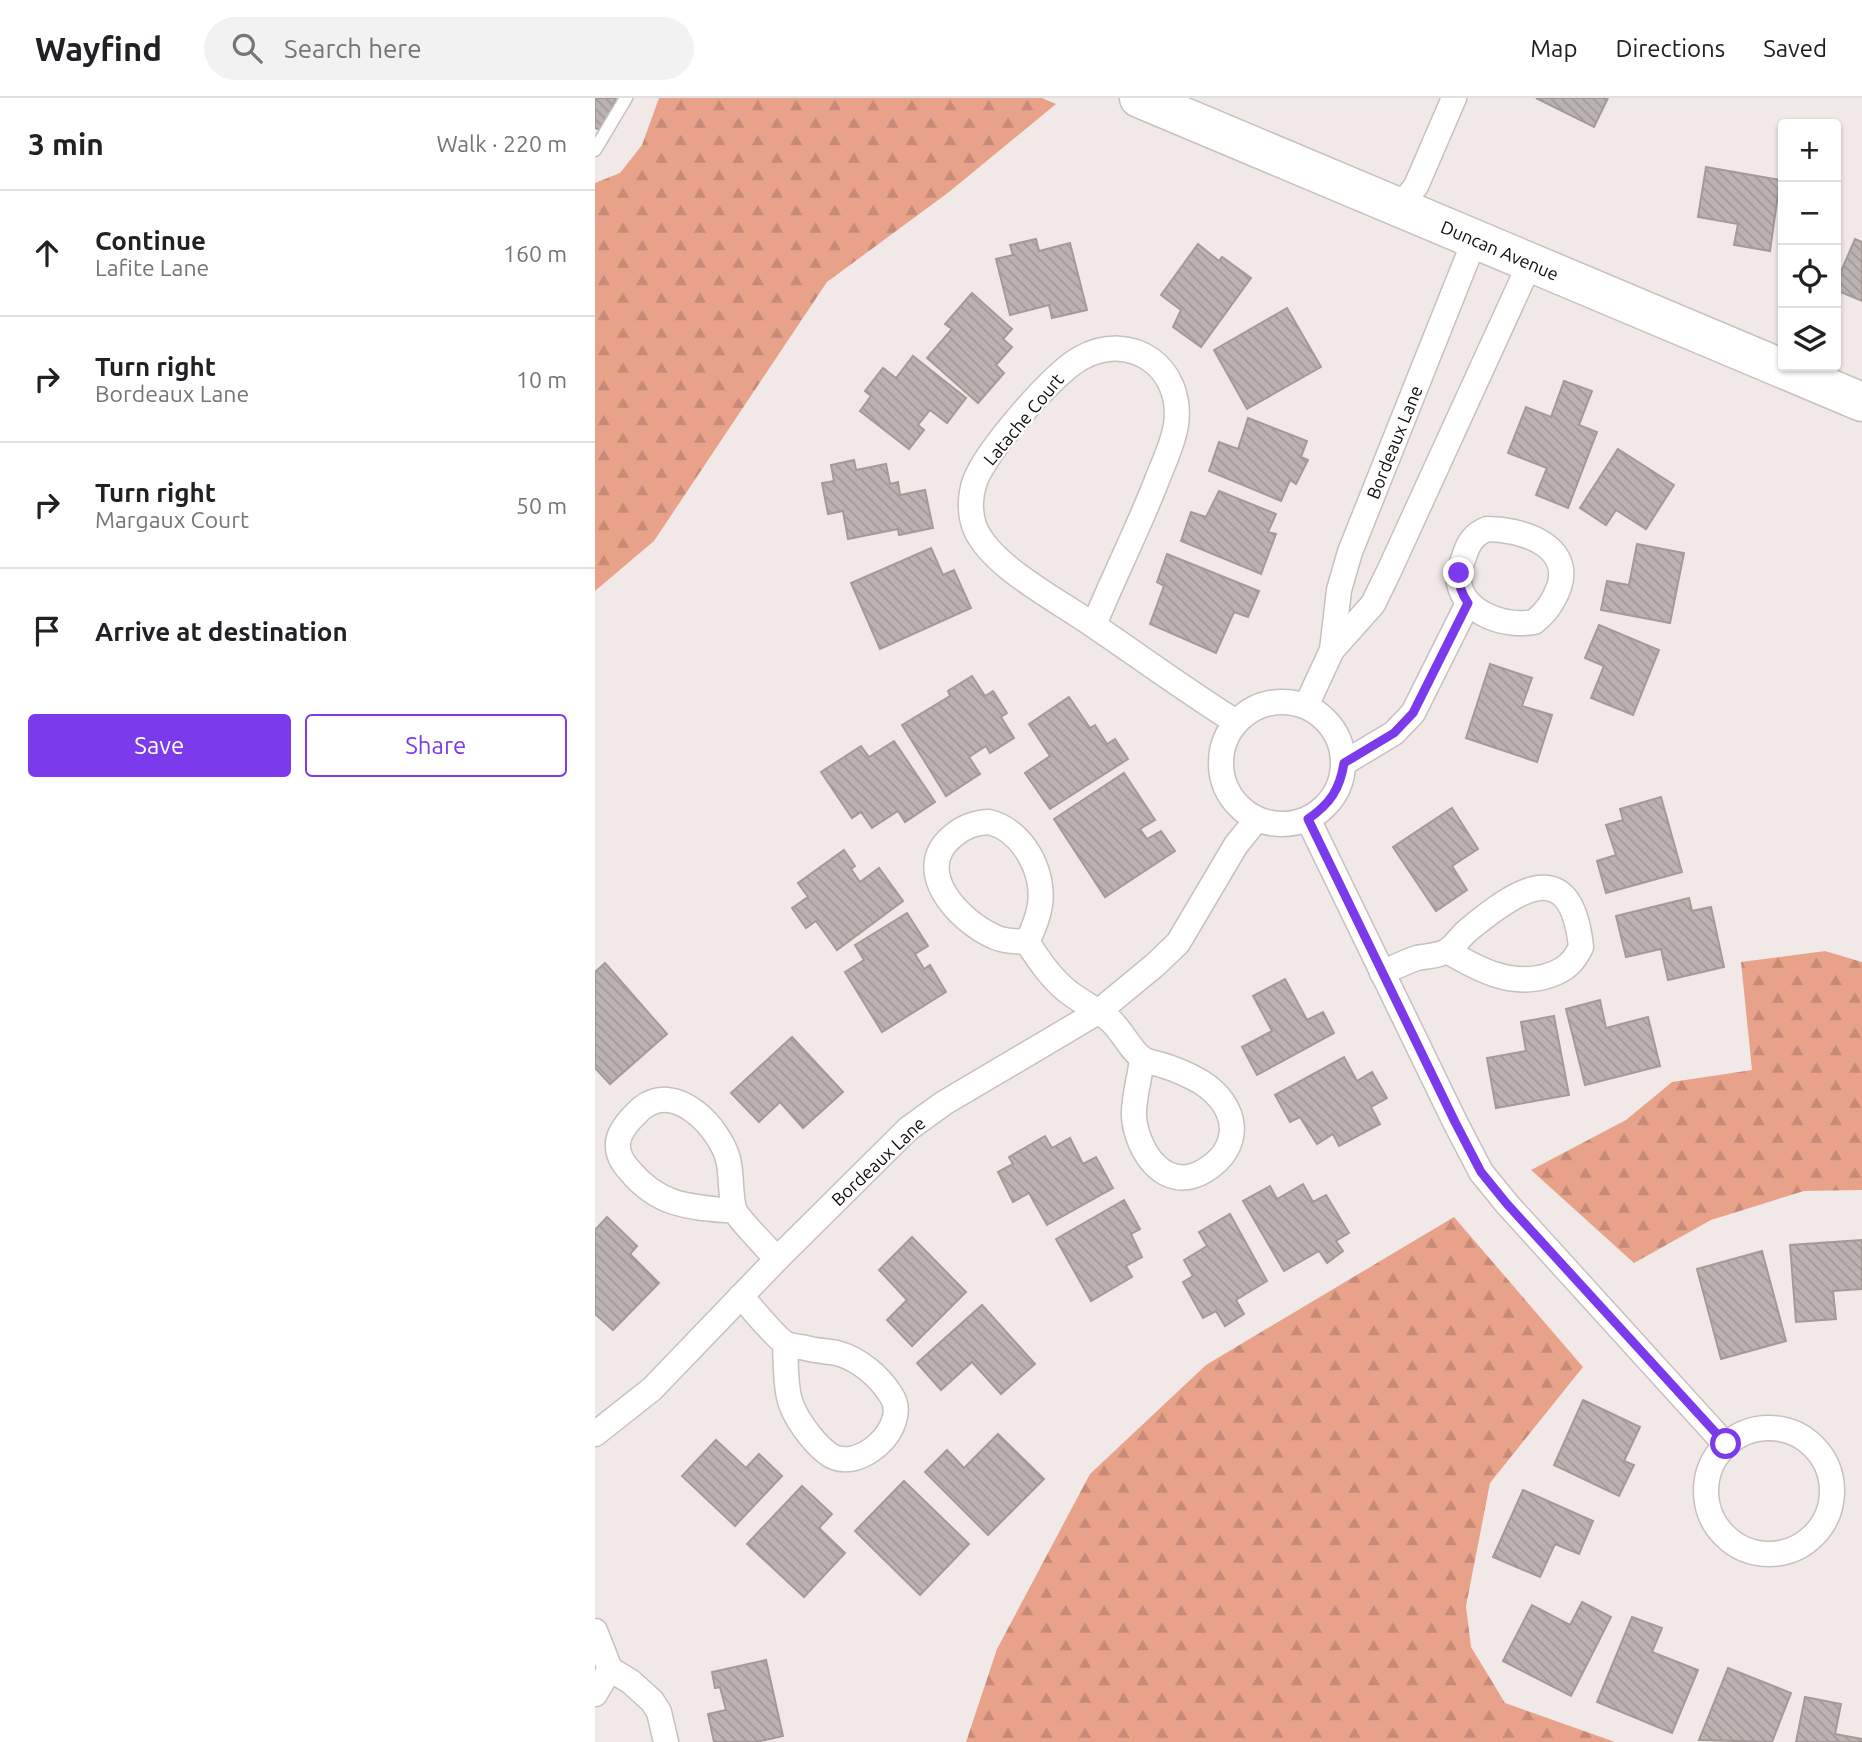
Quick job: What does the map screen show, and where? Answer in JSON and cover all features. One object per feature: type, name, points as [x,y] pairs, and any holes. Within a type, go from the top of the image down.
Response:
[{"type":"main road","name":"Duncan Avenue","points":[[1139,98],[1862,402]]},
{"type":"street","points":[[1399,208],[1416,186],[1454,98]]},
{"type":"street","name":"Bordeaux Lane","points":[[1332,650],[1339,590],[1350,552],[1475,239]]},
{"type":"street","name":"Bordeaux Lane","points":[[1306,706],[1332,650],[1373,604],[1530,263]]},
{"type":"street","name":"Latache Court","points":[[1094,625],[1150,498],[1176,424],[1171,382],[1162,367],[1141,354],[1114,349],[1096,351],[1080,358],[1049,385],[1002,439],[979,470],[971,499],[975,529],[997,558],[1189,693],[1236,722]]},
{"type":"street","points":[[1487,528],[1520,531],[1543,543],[1558,560],[1562,571],[1556,594],[1550,607],[1534,622],[1511,623],[1490,618],[1468,603],[1458,581],[1459,573],[1466,548],[1478,533],[1487,528]]},
{"type":"street","points":[[1344,763],[1394,733],[1413,713],[1468,603]]},
{"type":"street","points":[[1288,702],[1306,706],[1322,716],[1334,730],[1342,747],[1344,763],[1341,781],[1324,808],[1308,819],[1294,823],[1275,824],[1257,819],[1240,808],[1228,792],[1221,772],[1221,757],[1226,737],[1236,722],[1249,711],[1265,704],[1288,702]]},
{"type":"street","name":"Bordeaux Lane","points":[[595,1434],[652,1389],[777,1259],[908,1129],[944,1103],[1098,1012],[1155,965],[1178,943],[1236,845],[1257,819]]},
{"type":"street","points":[[1308,819],[1481,1172],[1726,1444]]},
{"type":"street","points":[[1027,942],[1035,924],[1040,891],[1037,872],[1025,848],[1011,831],[1000,825],[989,822],[975,823],[961,830],[948,840],[937,855],[937,878],[964,918],[997,938],[1027,942],[1044,968],[1067,991],[1098,1012],[1123,1034],[1142,1059],[1202,1083],[1219,1098],[1229,1114],[1233,1128],[1232,1139],[1222,1158],[1201,1173],[1167,1175],[1154,1165],[1145,1152],[1137,1133],[1134,1115],[1142,1059]]},
{"type":"street","points":[[1382,973],[1416,959],[1447,951],[1466,932],[1511,899],[1537,887],[1549,887],[1567,897],[1573,908],[1581,947],[1569,966],[1559,972],[1540,979],[1522,980],[1492,974],[1447,951]]},
{"type":"street","points":[[735,1211],[682,1205],[653,1194],[638,1181],[623,1163],[618,1145],[620,1135],[632,1117],[655,1100],[681,1102],[695,1112],[724,1146],[732,1178],[735,1211],[777,1259]]},
{"type":"street","points":[[741,1296],[785,1343],[838,1353],[853,1359],[866,1367],[885,1386],[894,1398],[895,1422],[871,1451],[851,1458],[835,1458],[816,1442],[793,1410],[789,1396],[785,1343]]},
{"type":"street","points":[[1762,1428],[1784,1429],[1803,1437],[1820,1452],[1829,1468],[1833,1486],[1830,1512],[1822,1527],[1793,1550],[1779,1553],[1763,1554],[1744,1549],[1725,1536],[1710,1512],[1706,1489],[1710,1468],[1726,1444],[1738,1436],[1762,1428]]},
{"type":"street","points":[[595,1632],[610,1669],[631,1682],[652,1701],[659,1712],[666,1742]]},
{"type":"street","points":[[595,1694],[610,1669]]},
{"type":"lane","points":[[595,150],[626,98]]},
{"type":"green space","points":[[659,98],[1042,98],[1056,104],[949,192],[827,282],[654,541],[595,591],[595,183],[620,173],[642,145]]},
{"type":"green space","points":[[1825,951],[1862,962],[1862,1190],[1804,1191],[1711,1220],[1634,1263],[1531,1170],[1626,1120],[1672,1082],[1752,1070],[1741,962]]},
{"type":"green space","points":[[1454,1217],[1583,1367],[1490,1483],[1466,1606],[1471,1647],[1505,1703],[1615,1742],[966,1742],[997,1649],[1090,1474],[1206,1365]]},
{"type":"building","points":[[595,98],[616,98],[603,131],[595,128]]},
{"type":"building","points":[[1536,98],[1608,98],[1594,127]]},
{"type":"building","points":[[1706,167],[1778,180],[1770,251],[1734,245],[1738,224],[1698,217]]},
{"type":"building","points":[[1036,239],[1039,251],[1070,243],[1087,310],[1052,318],[1049,305],[1010,315],[996,259],[1013,255],[1010,245]]},
{"type":"building","points":[[1855,239],[1862,242],[1862,301],[1841,292],[1841,271]]},
{"type":"building","points":[[1198,244],[1219,261],[1222,257],[1251,278],[1201,347],[1173,327],[1181,310],[1161,295]]},
{"type":"building","points":[[972,293],[1012,329],[1003,339],[1012,347],[996,365],[1004,373],[978,403],[927,358],[952,329],[945,324]]},
{"type":"building","points":[[1287,308],[1321,367],[1247,409],[1214,350]]},
{"type":"building","points":[[913,356],[966,398],[947,423],[930,410],[918,425],[924,430],[909,449],[860,411],[871,396],[865,391],[883,368],[896,378]]},
{"type":"building","points":[[1564,381],[1592,391],[1579,425],[1597,432],[1568,508],[1536,495],[1547,468],[1508,453],[1526,407],[1551,417]]},
{"type":"building","points":[[1248,418],[1307,441],[1301,457],[1308,460],[1296,484],[1290,480],[1281,501],[1209,471],[1219,442],[1238,449]]},
{"type":"building","points":[[1618,449],[1674,485],[1646,529],[1616,510],[1606,525],[1580,508]]},
{"type":"building","points":[[854,460],[856,470],[886,464],[890,484],[898,482],[900,495],[925,490],[933,528],[899,535],[898,529],[848,539],[843,511],[828,514],[822,483],[834,481],[831,465]]},
{"type":"building","points":[[1219,491],[1276,514],[1268,532],[1276,534],[1261,574],[1181,541],[1191,512],[1206,517]]},
{"type":"building","points":[[1637,544],[1684,553],[1670,623],[1601,610],[1607,581],[1629,585]]},
{"type":"building","points":[[931,548],[943,575],[954,570],[971,608],[880,649],[851,583]]},
{"type":"building","points":[[1167,554],[1259,591],[1248,617],[1234,612],[1216,653],[1150,624],[1164,586],[1157,582]]},
{"type":"building","points":[[1599,625],[1659,650],[1633,715],[1591,698],[1604,666],[1585,658]]},
{"type":"building","points":[[1490,664],[1532,678],[1522,706],[1552,715],[1537,762],[1466,738]]},
{"type":"building","points":[[972,676],[985,696],[993,691],[1007,713],[1001,717],[1014,738],[990,753],[986,746],[969,757],[980,774],[946,796],[902,725],[950,696],[948,691]]},
{"type":"building","points":[[1069,697],[1090,728],[1095,725],[1107,744],[1115,739],[1128,759],[1050,809],[1025,773],[1050,756],[1029,724]]},
{"type":"building","points":[[894,741],[935,802],[905,822],[898,811],[872,828],[861,812],[852,818],[821,772],[861,746],[869,757]]},
{"type":"building","points":[[1124,773],[1155,820],[1140,829],[1147,839],[1161,831],[1175,851],[1105,897],[1054,819]]},
{"type":"building","points":[[1661,797],[1682,872],[1606,893],[1597,861],[1616,855],[1606,825],[1623,820],[1620,809]]},
{"type":"building","points":[[1452,808],[1478,849],[1452,866],[1467,890],[1436,911],[1393,847]]},
{"type":"building","points":[[844,850],[855,866],[851,869],[860,882],[879,868],[903,901],[837,950],[816,921],[806,928],[792,908],[808,897],[798,883]]},
{"type":"building","points":[[1689,898],[1692,911],[1711,907],[1724,967],[1668,980],[1661,949],[1626,957],[1616,916]]},
{"type":"building","points":[[907,913],[928,946],[915,954],[924,969],[930,965],[946,992],[882,1032],[845,972],[864,960],[855,945]]},
{"type":"building","points":[[605,963],[667,1034],[610,1084],[595,1068],[595,972]]},
{"type":"building","points":[[1285,979],[1307,1020],[1323,1012],[1334,1033],[1257,1075],[1242,1047],[1272,1031],[1253,996]]},
{"type":"building","points":[[1600,1000],[1606,1028],[1648,1017],[1660,1066],[1585,1085],[1566,1009]]},
{"type":"building","points":[[1554,1016],[1569,1095],[1496,1108],[1487,1058],[1526,1051],[1521,1022]]},
{"type":"building","points":[[792,1037],[843,1092],[803,1128],[780,1102],[759,1122],[731,1093]]},
{"type":"building","points":[[1344,1057],[1357,1081],[1372,1072],[1387,1098],[1371,1107],[1380,1124],[1339,1146],[1333,1134],[1317,1144],[1300,1117],[1290,1122],[1275,1095]]},
{"type":"building","points":[[1045,1136],[1052,1148],[1070,1138],[1083,1164],[1096,1157],[1113,1188],[1047,1225],[1029,1193],[1013,1202],[998,1172],[1013,1164],[1009,1157]]},
{"type":"building","points":[[1303,1184],[1313,1202],[1326,1195],[1349,1233],[1336,1241],[1343,1251],[1327,1263],[1319,1251],[1284,1271],[1243,1201],[1270,1186],[1277,1199]]},
{"type":"building","points":[[1124,1200],[1140,1229],[1131,1234],[1142,1257],[1126,1266],[1132,1277],[1091,1301],[1056,1239]]},
{"type":"building","points":[[1230,1214],[1267,1281],[1236,1300],[1244,1314],[1225,1326],[1216,1311],[1203,1318],[1183,1282],[1193,1276],[1184,1260],[1207,1246],[1199,1232]]},
{"type":"building","points":[[607,1217],[637,1246],[630,1254],[659,1283],[613,1330],[595,1314],[595,1230]]},
{"type":"building","points":[[912,1237],[966,1292],[912,1346],[887,1320],[907,1300],[879,1270]]},
{"type":"building","points":[[1862,1240],[1862,1289],[1833,1291],[1836,1319],[1796,1322],[1790,1245]]},
{"type":"building","points":[[1762,1251],[1786,1341],[1721,1359],[1697,1269]]},
{"type":"building","points":[[982,1305],[1035,1364],[1001,1394],[972,1362],[941,1390],[917,1363]]},
{"type":"building","points":[[1583,1400],[1640,1427],[1624,1461],[1634,1465],[1619,1496],[1554,1465]]},
{"type":"building","points":[[998,1434],[1044,1479],[988,1535],[925,1472],[947,1450],[964,1468]]},
{"type":"building","points":[[716,1440],[746,1468],[759,1454],[782,1476],[735,1526],[682,1476]]},
{"type":"building","points":[[904,1481],[969,1544],[920,1595],[855,1531]]},
{"type":"building","points":[[802,1486],[832,1514],[819,1528],[845,1553],[804,1597],[747,1544]]},
{"type":"building","points":[[1523,1490],[1593,1521],[1579,1554],[1555,1544],[1540,1577],[1493,1557]]},
{"type":"building","points":[[1582,1602],[1611,1617],[1571,1696],[1503,1661],[1532,1605],[1570,1625]]},
{"type":"building","points":[[1632,1617],[1662,1628],[1652,1652],[1698,1670],[1672,1733],[1597,1702]]},
{"type":"building","points":[[766,1660],[783,1736],[756,1742],[714,1742],[708,1714],[726,1710],[720,1687],[715,1688],[712,1672]]},
{"type":"building","points":[[1728,1668],[1791,1693],[1772,1742],[1699,1740]]},
{"type":"building","points":[[1805,1697],[1841,1704],[1835,1734],[1862,1739],[1862,1742],[1796,1742]]},
{"type":"route","points":[[1459,573],[1458,581],[1468,603],[1413,713],[1394,733],[1344,763],[1336,792],[1324,808],[1308,819],[1481,1172],[1726,1444]]}]
